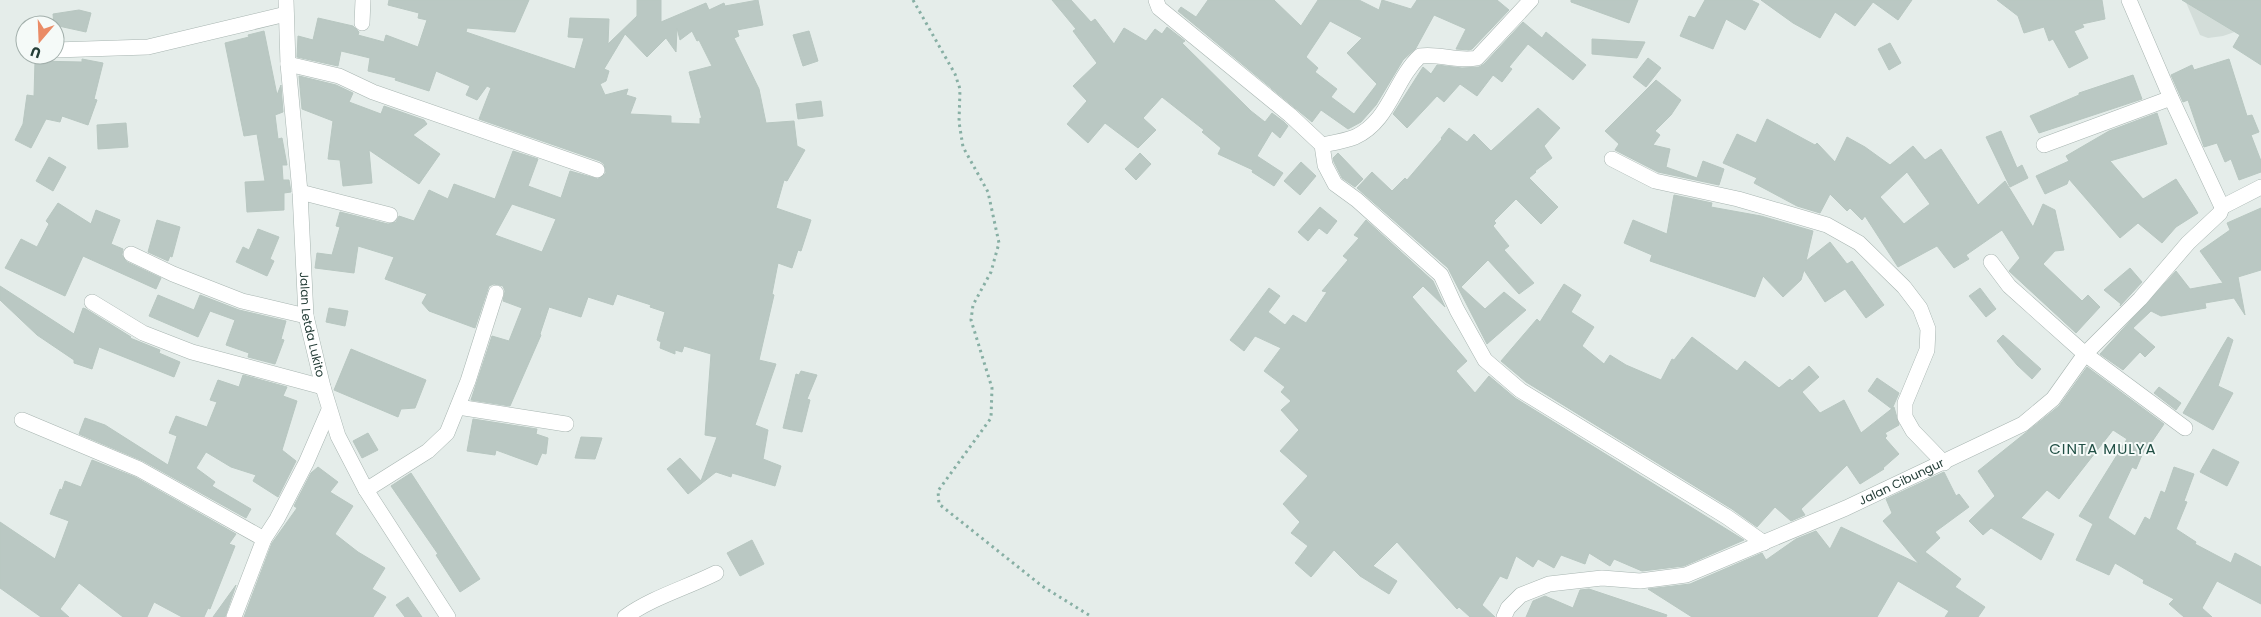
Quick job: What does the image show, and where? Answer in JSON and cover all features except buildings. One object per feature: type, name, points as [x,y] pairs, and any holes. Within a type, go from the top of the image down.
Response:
[{"type":"street","points":[[362,23],[363,0]]},
{"type":"street","points":[[1156,0],[1159,8],[1290,115],[1322,145],[1325,165],[1335,184],[1357,200],[1441,275],[1481,352],[1492,366],[1520,390],[1727,517],[1764,543]]},
{"type":"street","points":[[1322,145],[1354,138],[1368,130],[1384,114],[1400,83],[1420,56],[1428,55],[1466,60],[1478,58],[1531,0]]},
{"type":"street","points":[[2129,0],[2170,98],[2222,207],[2261,187]]},
{"type":"street","points":[[65,50],[148,47],[286,7]]},
{"type":"street","name":"Jalan Letda Lukito","points":[[286,7],[288,64],[300,192],[306,316],[329,410],[338,436],[366,490],[448,617]]},
{"type":"street","points":[[288,64],[339,76],[373,92],[598,170]]},
{"type":"street","points":[[2044,145],[2170,98]]},
{"type":"street","points":[[1612,159],[1655,181],[1738,199],[1827,225],[1859,243],[1904,287],[1920,308],[1928,329],[1927,350],[1904,403],[1905,417],[1913,431],[1944,463]]},
{"type":"street","points":[[300,192],[390,215]]},
{"type":"street","name":"Jalan Cibungur","points":[[1504,617],[1508,608],[1521,595],[1548,584],[1602,578],[1640,581],[1686,575],[1764,543],[1944,463],[2023,424],[2053,398],[2085,354],[2140,299],[2188,243],[2220,213],[2222,207]]},
{"type":"street","points":[[131,254],[174,274],[242,301],[306,316]]},
{"type":"street","points":[[1991,262],[2009,286],[2085,354],[2185,428]]},
{"type":"street","points":[[366,490],[428,451],[443,439],[451,426],[470,374],[496,293]]},
{"type":"street","points":[[92,302],[143,333],[192,352],[323,387]]},
{"type":"street","points":[[458,407],[566,424]]},
{"type":"street","points":[[234,617],[264,539],[302,471],[329,410]]},
{"type":"street","points":[[22,420],[139,470],[264,539]]},
{"type":"street","points":[[625,617],[654,600],[689,587],[716,573]]},
{"type":"path","points":[[913,0],[955,74],[960,89],[959,122],[963,148],[988,192],[999,243],[991,272],[972,305],[971,320],[992,388],[991,418],[938,491],[937,499],[939,504],[1042,586],[1092,617]]},
{"type":"shaded area","points":[[2185,0],[2255,25],[2223,36],[2208,38],[2200,35]]},
{"type":"district","name":"CINTA MULYA","points":[[2103,449]]}]
